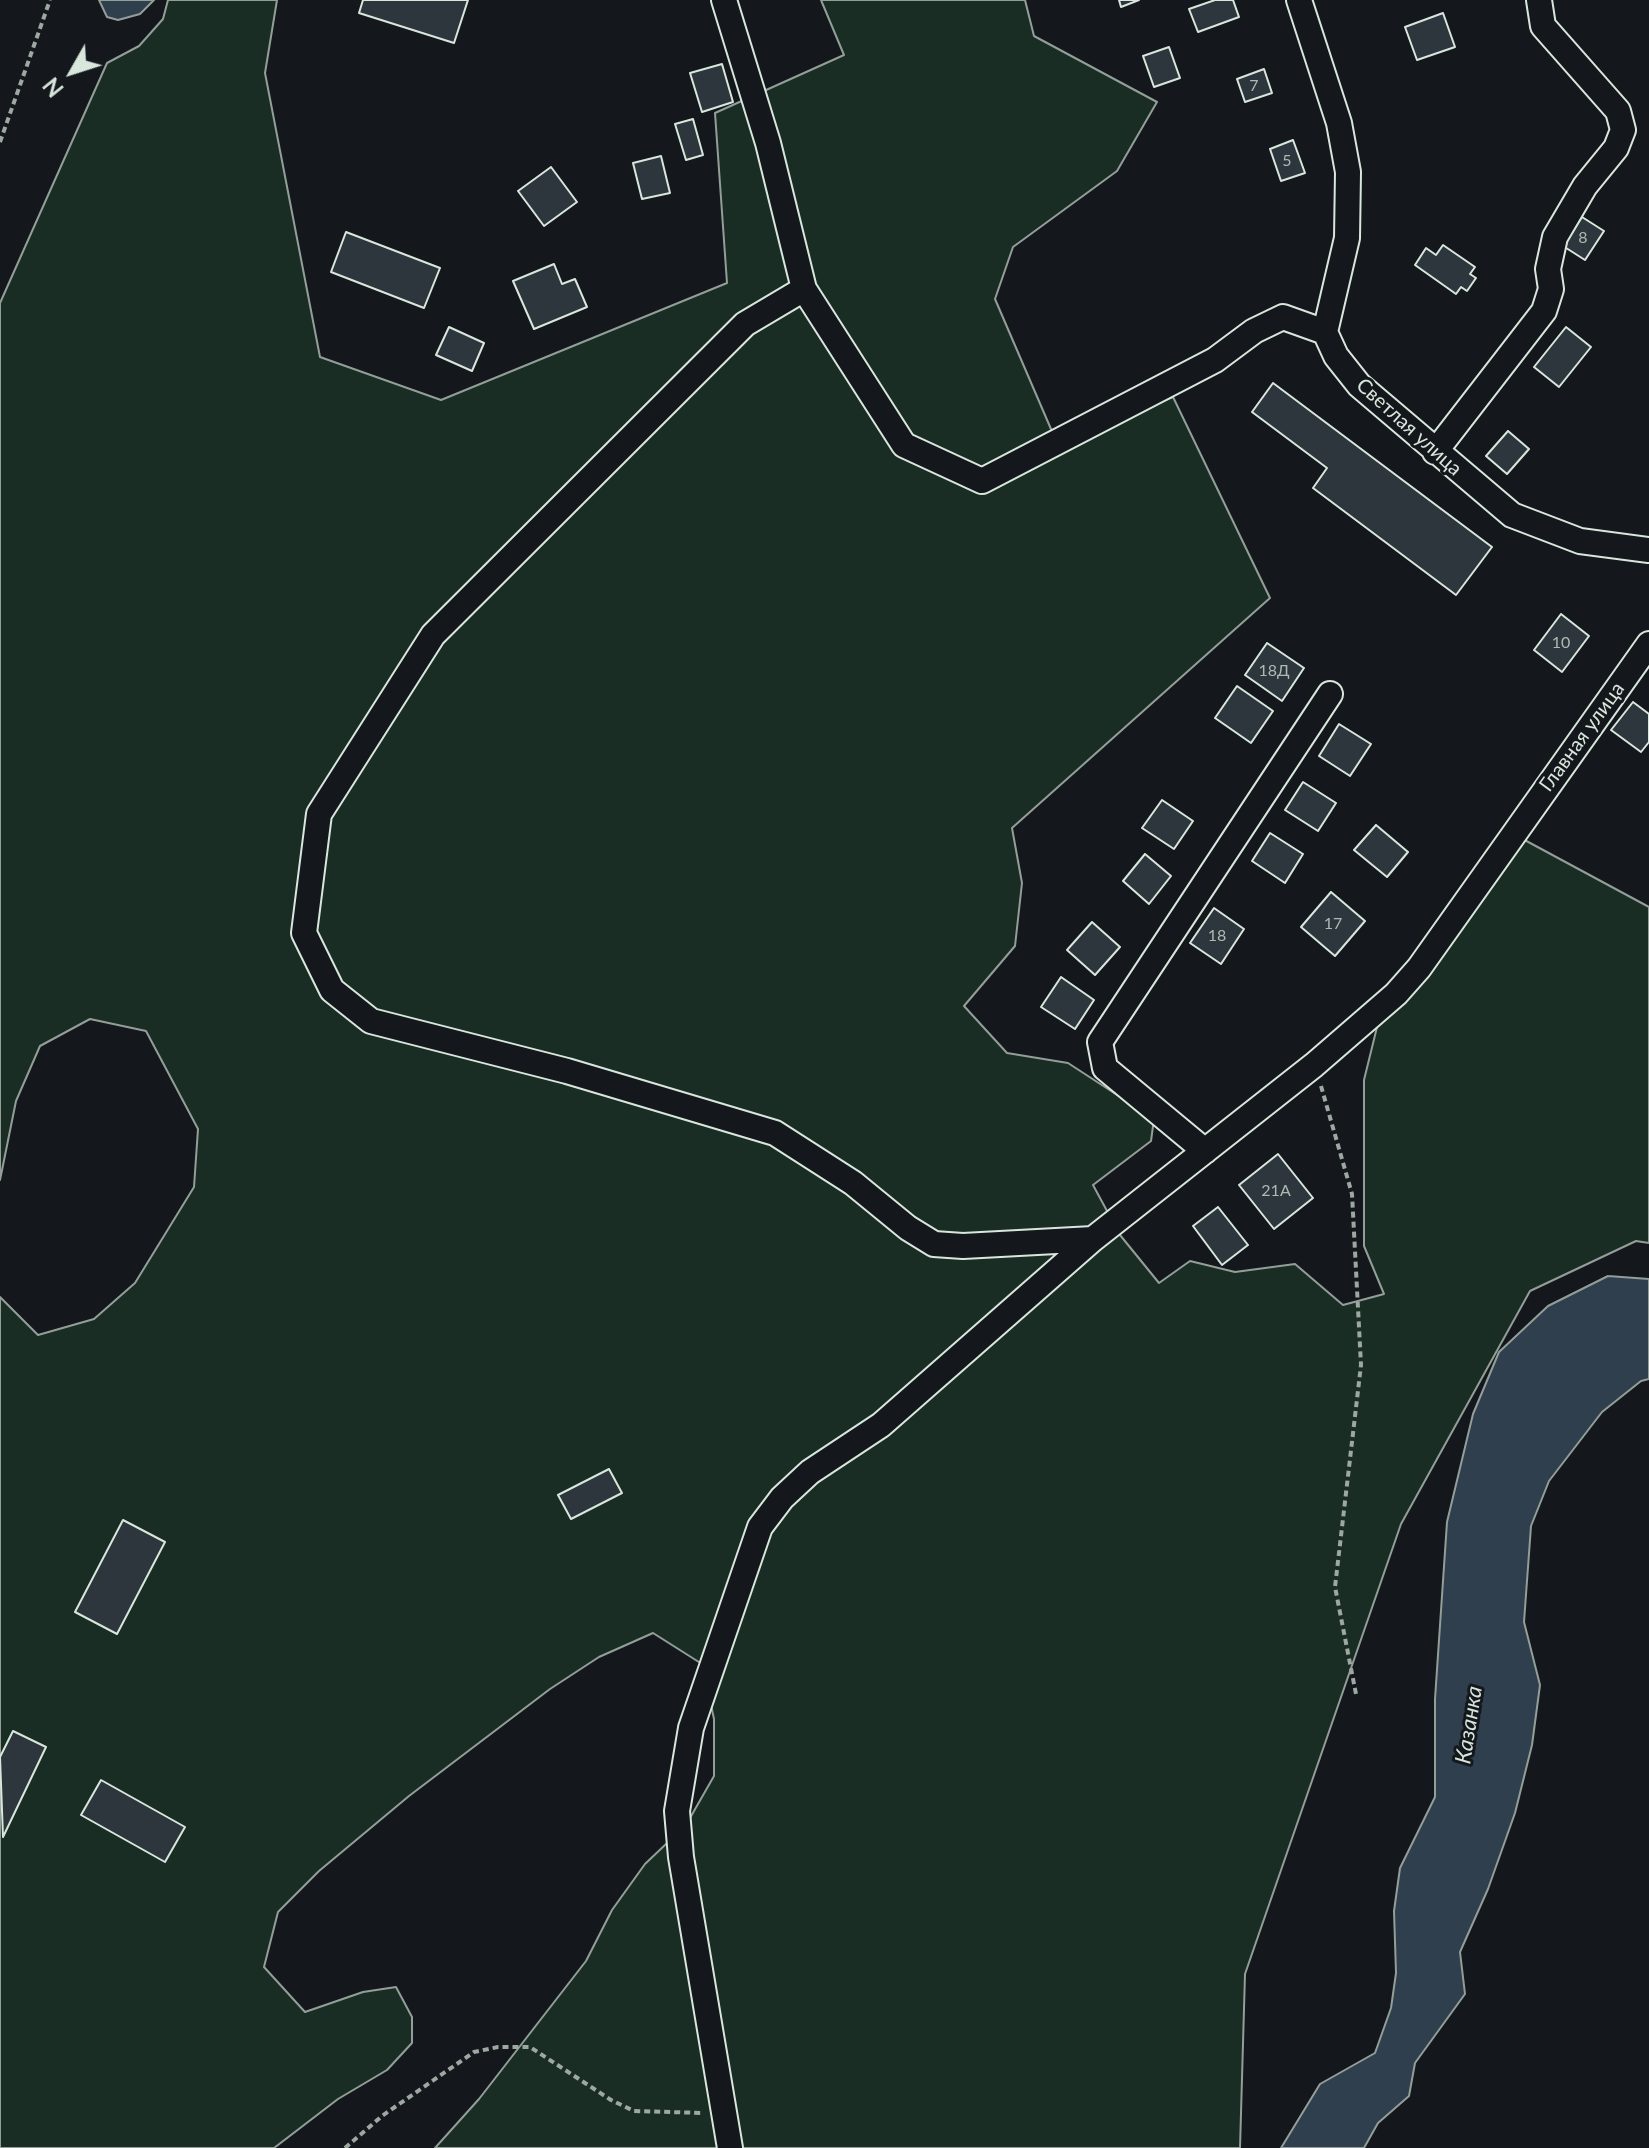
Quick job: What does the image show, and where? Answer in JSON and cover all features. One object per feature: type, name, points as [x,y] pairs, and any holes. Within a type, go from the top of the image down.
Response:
[{"type":"street","points":[[724,0],[768,143],[804,289],[904,445],[982,481],[1215,360],[1254,331],[1283,317],[1325,332],[1347,238],[1348,172],[1339,123],[1299,0]]},
{"type":"street","points":[[1435,452],[1544,311],[1551,289],[1548,269],[1555,237],[1585,186],[1616,148],[1623,130],[1618,111],[1543,26],[1539,0]]},
{"type":"street","points":[[804,289],[745,324],[433,635],[319,814],[304,933],[332,990],[371,1021],[567,1071],[775,1133],[853,1183],[908,1228],[934,1244],[963,1246],[1093,1239]]},
{"type":"street","name":"Светлая улица","points":[[1325,332],[1336,356],[1359,385],[1512,515],[1580,541],[1649,550]]},
{"type":"street","name":"Главная улица","points":[[730,2148],[683,1872],[677,1811],[691,1728],[760,1527],[782,1498],[810,1472],[881,1425],[1093,1239],[1314,1065],[1396,994],[1419,968],[1649,644]]},
{"type":"street","points":[[1205,1151],[1105,1068],[1100,1042],[1330,694]]},
{"type":"path","points":[[0,142],[50,0]]},
{"type":"path","points":[[1314,1065],[1352,1194],[1361,1365],[1335,1587],[1356,1694]]},
{"type":"path","points":[[345,2148],[382,2116],[474,2052],[498,2047],[530,2047],[611,2100],[634,2111],[726,2113]]},
{"type":"green space","points":[[168,0],[277,0],[265,73],[320,357],[441,400],[727,283],[715,113],[844,55],[821,0],[1025,0],[1034,36],[1157,102],[1117,171],[1013,247],[995,299],[1057,443],[1173,397],[1270,598],[1012,828],[1022,883],[1015,946],[964,1006],[1007,1053],[1068,1063],[1154,1119],[1151,1141],[1093,1185],[1120,1235],[1159,1283],[1190,1261],[1235,1272],[1295,1264],[1343,1305],[1384,1294],[1364,1246],[1364,1080],[1378,1023],[1519,837],[1649,907],[1649,1243],[1636,1241],[1530,1291],[1401,1524],[1245,1974],[1240,2148],[435,2148],[479,2099],[586,1961],[612,1910],[645,1864],[686,1825],[714,1776],[714,1719],[702,1664],[653,1633],[599,1657],[550,1689],[409,1796],[319,1871],[278,1912],[264,1967],[305,2012],[363,1992],[396,1987],[412,2017],[412,2043],[387,2070],[338,2099],[274,2148],[0,2148],[0,1297],[38,1335],[94,1319],[135,1283],[194,1187],[198,1129],[146,1031],[90,1019],[40,1046],[16,1101],[0,1180],[0,303],[107,63],[139,46],[163,19]]},
{"type":"water","points":[[99,0],[154,0],[140,14],[118,20],[107,17]]},
{"type":"water","name":"Казанка","points":[[1608,1276],[1649,1279],[1649,1379],[1641,1381],[1602,1412],[1549,1481],[1531,1526],[1524,1622],[1540,1685],[1532,1745],[1515,1813],[1488,1889],[1460,1952],[1465,1994],[1415,2063],[1409,2096],[1378,2123],[1364,2148],[1281,2148],[1320,2084],[1375,2053],[1391,2008],[1396,1973],[1394,1911],[1400,1868],[1435,1797],[1435,1699],[1447,1522],[1473,1414],[1499,1352],[1548,1306]]},
{"type":"building","points":[[363,0],[468,0],[454,43],[359,13]]},
{"type":"building","points":[[1119,0],[1139,0],[1121,7]]},
{"type":"building","points":[[1215,0],[1233,0],[1239,17],[1198,32],[1189,9]]},
{"type":"building","points":[[1443,13],[1455,47],[1417,60],[1405,27]]},
{"type":"building","points":[[1169,47],[1180,78],[1154,87],[1143,56]]},
{"type":"building","points":[[722,64],[733,102],[702,112],[690,73]]},
{"type":"building","points":[[1264,69],[1272,93],[1245,102],[1237,79]]},
{"type":"building","points":[[693,119],[703,155],[686,160],[675,124]]},
{"type":"building","points":[[1293,140],[1305,173],[1281,181],[1270,149]]},
{"type":"building","points":[[661,156],[670,193],[642,199],[633,163]]},
{"type":"building","points":[[551,167],[577,202],[544,226],[518,191]]},
{"type":"building","points":[[1582,217],[1604,231],[1585,260],[1563,246]]},
{"type":"building","points":[[346,232],[440,268],[424,308],[331,272]]},
{"type":"building","points":[[1443,245],[1475,267],[1470,274],[1476,278],[1467,291],[1461,287],[1456,294],[1415,265],[1426,248],[1436,255]]},
{"type":"building","points":[[554,264],[562,284],[575,279],[587,307],[534,329],[513,281]]},
{"type":"building","points":[[449,327],[484,343],[472,371],[436,355]]},
{"type":"building","points":[[1566,327],[1591,347],[1559,387],[1534,367]]},
{"type":"building","points":[[1273,383],[1492,547],[1456,595],[1313,488],[1327,468],[1252,412]]},
{"type":"building","points":[[1508,431],[1529,449],[1507,474],[1486,456]]},
{"type":"building","points":[[1561,614],[1589,636],[1562,672],[1534,650]]},
{"type":"building","points":[[1267,643],[1304,668],[1282,701],[1245,675]]},
{"type":"building","points":[[1237,686],[1273,711],[1251,743],[1215,718]]},
{"type":"building","points":[[1633,702],[1649,714],[1649,742],[1641,752],[1611,730]]},
{"type":"building","points":[[1339,724],[1371,744],[1350,776],[1319,756]]},
{"type":"building","points":[[1303,782],[1336,803],[1318,831],[1285,810]]},
{"type":"building","points":[[1162,800],[1193,821],[1174,849],[1142,828]]},
{"type":"building","points":[[1376,825],[1408,852],[1387,877],[1354,850]]},
{"type":"building","points":[[1270,833],[1303,854],[1285,883],[1252,861]]},
{"type":"building","points":[[1145,854],[1171,876],[1149,904],[1123,881]]},
{"type":"building","points":[[1331,892],[1365,921],[1335,956],[1301,927]]},
{"type":"building","points":[[1214,908],[1244,929],[1221,964],[1190,943]]},
{"type":"building","points":[[1092,922],[1120,947],[1095,975],[1067,950]]},
{"type":"building","points":[[1061,977],[1094,1000],[1075,1029],[1041,1007]]},
{"type":"building","points":[[1278,1154],[1313,1198],[1274,1229],[1239,1185]]},
{"type":"building","points":[[1218,1207],[1248,1245],[1222,1265],[1193,1226]]},
{"type":"building","points":[[609,1469],[622,1493],[571,1519],[558,1495]]},
{"type":"building","points":[[123,1520],[165,1542],[117,1634],[75,1612]]},
{"type":"building","points":[[13,1731],[46,1747],[3,1837],[0,1757]]},
{"type":"building","points":[[101,1780],[185,1827],[165,1862],[81,1815]]}]
